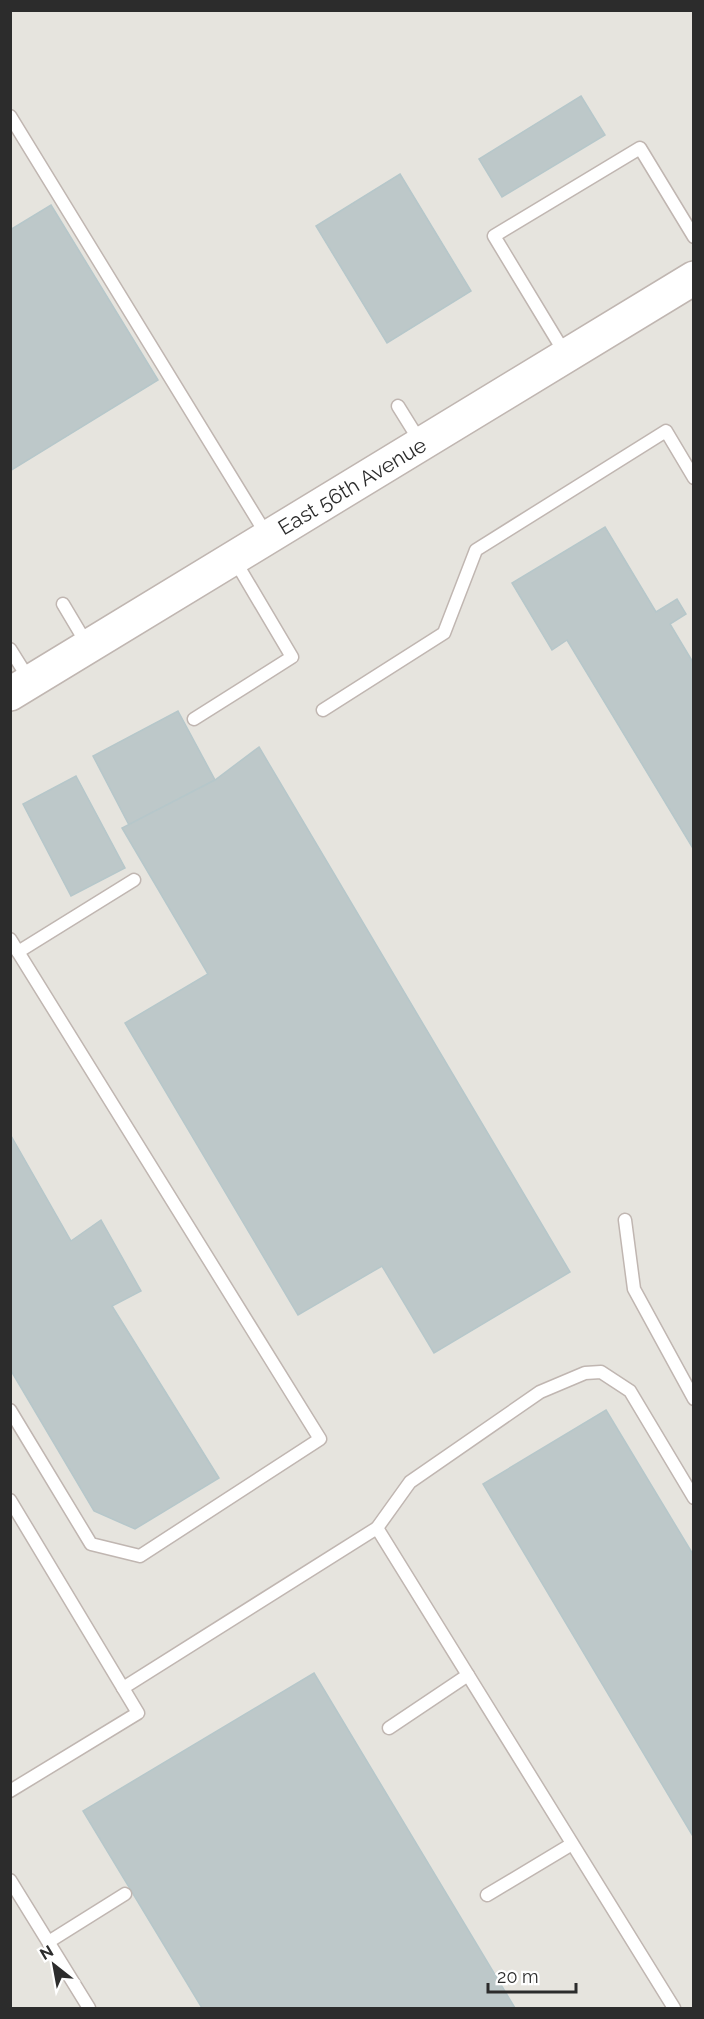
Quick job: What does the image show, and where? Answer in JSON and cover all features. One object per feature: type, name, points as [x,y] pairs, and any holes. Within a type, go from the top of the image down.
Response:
[{"type":"main road","name":"East 56th Avenue","points":[[21,688],[693,278]]},
{"type":"lane","points":[[10,116],[268,537]]},
{"type":"lane","points":[[566,356],[494,236],[640,148],[693,237]]},
{"type":"lane","points":[[398,406],[422,444]]},
{"type":"lane","points":[[323,710],[444,633],[476,550],[666,431],[693,478]]},
{"type":"lane","points":[[194,718],[292,657],[233,559]]},
{"type":"lane","points":[[63,604],[89,646]]},
{"type":"lane","points":[[10,649],[21,688]]},
{"type":"lane","points":[[18,952],[134,880]]},
{"type":"lane","points":[[10,939],[320,1439],[140,1556],[91,1544],[10,1410]]},
{"type":"lane","points":[[625,1220],[634,1289],[693,1399]]},
{"type":"lane","points":[[123,1688],[377,1528],[410,1482],[540,1392],[585,1373],[601,1372],[630,1391],[693,1498]]},
{"type":"lane","points":[[10,1500],[138,1713],[10,1791]]},
{"type":"lane","points":[[377,1528],[674,2008]]},
{"type":"lane","points":[[389,1728],[468,1675]]},
{"type":"lane","points":[[487,1895],[572,1844]]},
{"type":"lane","points":[[10,1880],[50,1941],[89,2008]]},
{"type":"lane","points":[[50,1941],[125,1894]]},
{"type":"shaded area","points":[[11,11],[693,11],[693,2008],[11,2008]]},
{"type":"building","points":[[581,96],[605,135],[502,197],[479,159]]},
{"type":"building","points":[[400,174],[471,291],[387,343],[316,226]]},
{"type":"building","points":[[51,205],[158,380],[10,471],[10,230]]},
{"type":"building","points":[[605,527],[656,612],[677,599],[686,614],[670,624],[694,664],[694,850],[567,640],[552,650],[512,583]]},
{"type":"building","points":[[178,711],[215,780],[129,825],[93,756]]},
{"type":"building","points":[[259,747],[570,1272],[434,1353],[382,1266],[298,1315],[125,1023],[208,974],[122,828],[215,780]]},
{"type":"building","points":[[76,776],[125,868],[71,896],[23,804]]},
{"type":"building","points":[[10,1134],[71,1241],[101,1220],[141,1291],[112,1306],[219,1478],[135,1529],[94,1511],[10,1369]]},
{"type":"building","points":[[606,1410],[694,1556],[694,1838],[483,1484]]},
{"type":"building","points":[[314,1673],[515,2008],[202,2008],[83,1811]]}]
